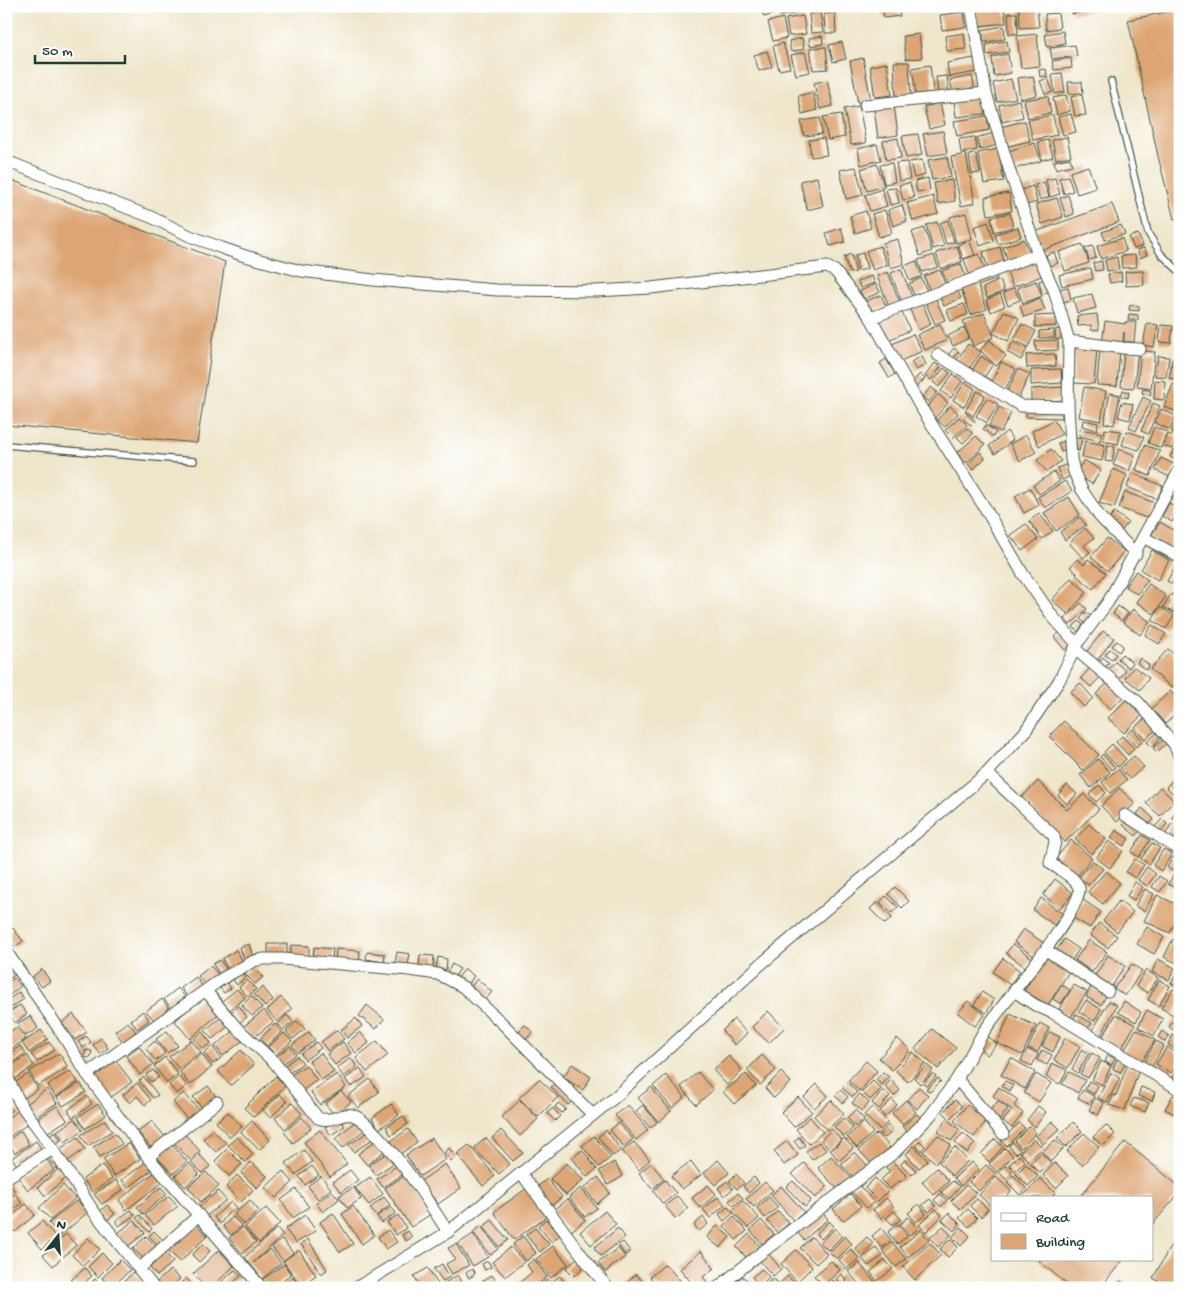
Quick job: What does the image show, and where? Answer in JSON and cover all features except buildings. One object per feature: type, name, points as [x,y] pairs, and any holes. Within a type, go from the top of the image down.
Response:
[{"type":"street","points":[[971,6],[986,93],[1011,175],[1038,254],[1054,290],[1069,341],[1068,407],[1071,459],[1074,472],[1082,490],[1100,517],[1136,554]]},
{"type":"street","points":[[865,106],[986,93]]},
{"type":"street","points":[[6,161],[151,217],[190,236],[222,248],[301,271],[373,280],[497,290],[596,291],[651,288],[827,267],[835,271],[871,318],[920,406],[985,508],[1023,574],[1053,617],[1076,646],[1138,702],[1174,744],[1180,758]]},
{"type":"street","points":[[871,318],[1038,254]]},
{"type":"street","points":[[1069,341],[1140,349]]},
{"type":"street","points":[[938,355],[1020,406],[1068,407]]},
{"type":"street","points":[[357,1288],[448,1232],[593,1115],[760,965],[987,772],[1024,733],[1059,681],[1076,646],[1108,602],[1136,554],[1143,537],[1180,469]]},
{"type":"street","points":[[1143,537],[1180,557]]},
{"type":"street","points":[[717,1288],[764,1250],[896,1152],[930,1116],[957,1079],[984,1031],[1046,950],[1075,902],[1079,893],[1079,887],[1071,878],[1050,863],[1055,842],[1054,836],[987,772]]},
{"type":"street","points":[[1125,815],[1180,850]]},
{"type":"street","points":[[1046,950],[1108,991]]},
{"type":"street","points":[[6,951],[59,1028],[87,1074],[148,1157],[262,1288]]},
{"type":"street","points":[[87,1074],[223,978],[254,961],[282,959],[437,974],[463,987],[503,1024],[593,1115]]},
{"type":"street","points":[[206,991],[235,1026],[274,1062],[318,1118],[326,1120],[351,1114],[370,1127],[412,1176],[448,1232]]},
{"type":"street","points":[[1014,992],[1053,1013],[1180,1090]]},
{"type":"street","points":[[6,1075],[21,1106],[53,1149],[94,1212],[154,1288]]},
{"type":"street","points":[[957,1079],[1003,1134]]},
{"type":"street","points":[[148,1157],[217,1102]]},
{"type":"street","points":[[6,1178],[53,1149]]},
{"type":"street","points":[[521,1173],[608,1288]]},
{"type":"street","points":[[139,1269],[198,1215]]},
{"type":"lane","points":[[1111,80],[1148,234],[1161,254],[1180,272]]},
{"type":"lane","points":[[6,445],[194,460]]}]
